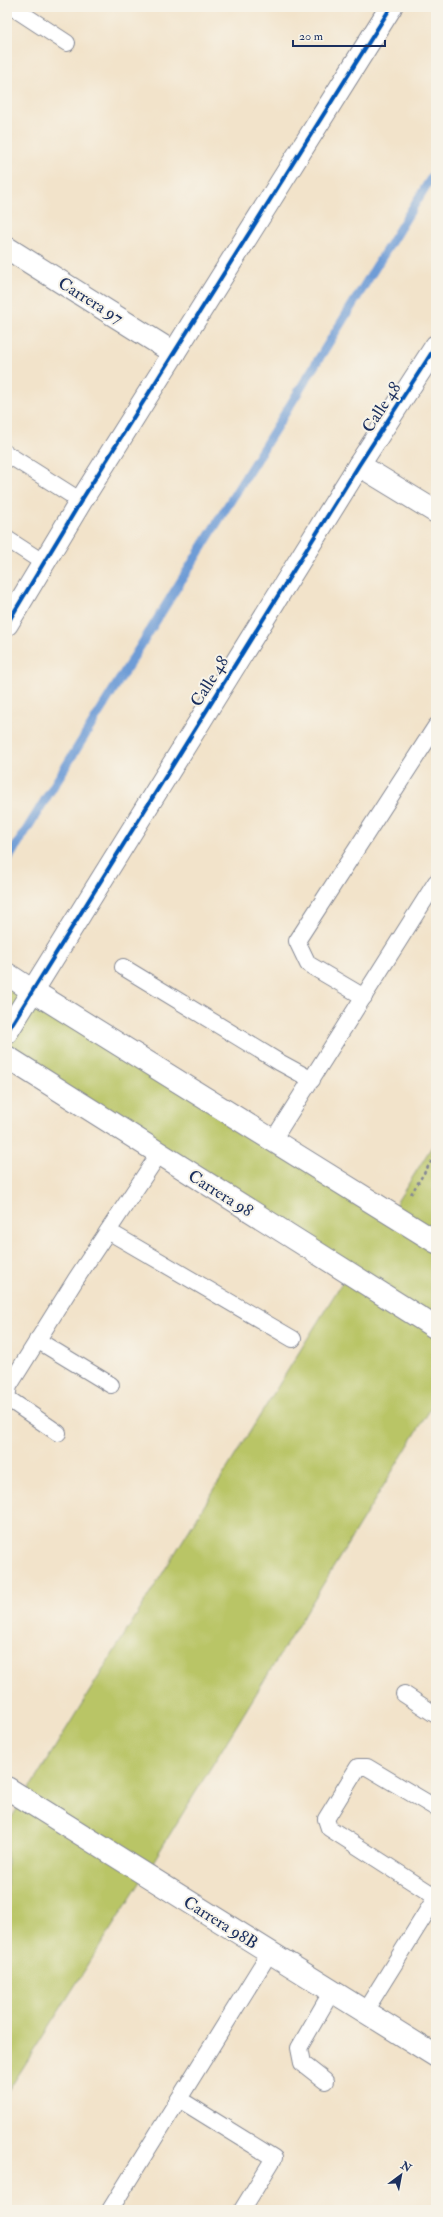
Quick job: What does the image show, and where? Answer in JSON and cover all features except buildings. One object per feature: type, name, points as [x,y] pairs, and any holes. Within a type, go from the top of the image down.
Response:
[{"type":"street","points":[[7,624],[81,501],[391,7]]},
{"type":"street","name":"Carrera 97","points":[[7,248],[174,353]]},
{"type":"street","name":"Calle 48","points":[[7,1032],[359,465],[436,346]]},
{"type":"street","points":[[359,465],[436,512]]},
{"type":"street","points":[[7,974],[436,1242]]},
{"type":"street","name":"Carrera 98","points":[[7,1057],[436,1328]]},
{"type":"street","name":"Carrera 98B","points":[[7,1788],[436,2056]]},
{"type":"lane","points":[[12,7],[67,43]]},
{"type":"lane","points":[[7,454],[81,501]]},
{"type":"lane","points":[[7,539],[44,562]]},
{"type":"lane","points":[[364,997],[308,964],[297,941],[436,726]]},
{"type":"lane","points":[[273,1140],[436,882]]},
{"type":"lane","points":[[123,967],[278,1062],[312,1080]]},
{"type":"lane","points":[[58,1433],[8,1398],[9,1386],[108,1230],[159,1154]]},
{"type":"lane","points":[[108,1230],[293,1339]]},
{"type":"lane","points":[[37,1340],[111,1385]]},
{"type":"lane","points":[[404,1694],[436,1714]]},
{"type":"lane","points":[[364,2011],[436,1897],[329,1828],[326,1819],[358,1767],[367,1767],[436,1808]]},
{"type":"lane","points":[[110,2210],[270,1952]]},
{"type":"lane","points":[[325,2081],[302,2063],[298,2048],[332,1991]]},
{"type":"lane","points":[[178,2099],[274,2158],[242,2210]]},
{"type":"path","points":[[410,1194],[436,1154]]},
{"type":"green space","points":[[7,974],[390,1213],[436,1140],[436,1400],[145,1875],[7,2093],[7,1825],[348,1273],[7,1057]]},
{"type":"waterway","points":[[7,861],[436,170]]},
{"type":"cycle path","points":[[7,624],[81,501],[391,7]]},
{"type":"cycle path","points":[[7,1032],[359,465],[436,346]]}]
